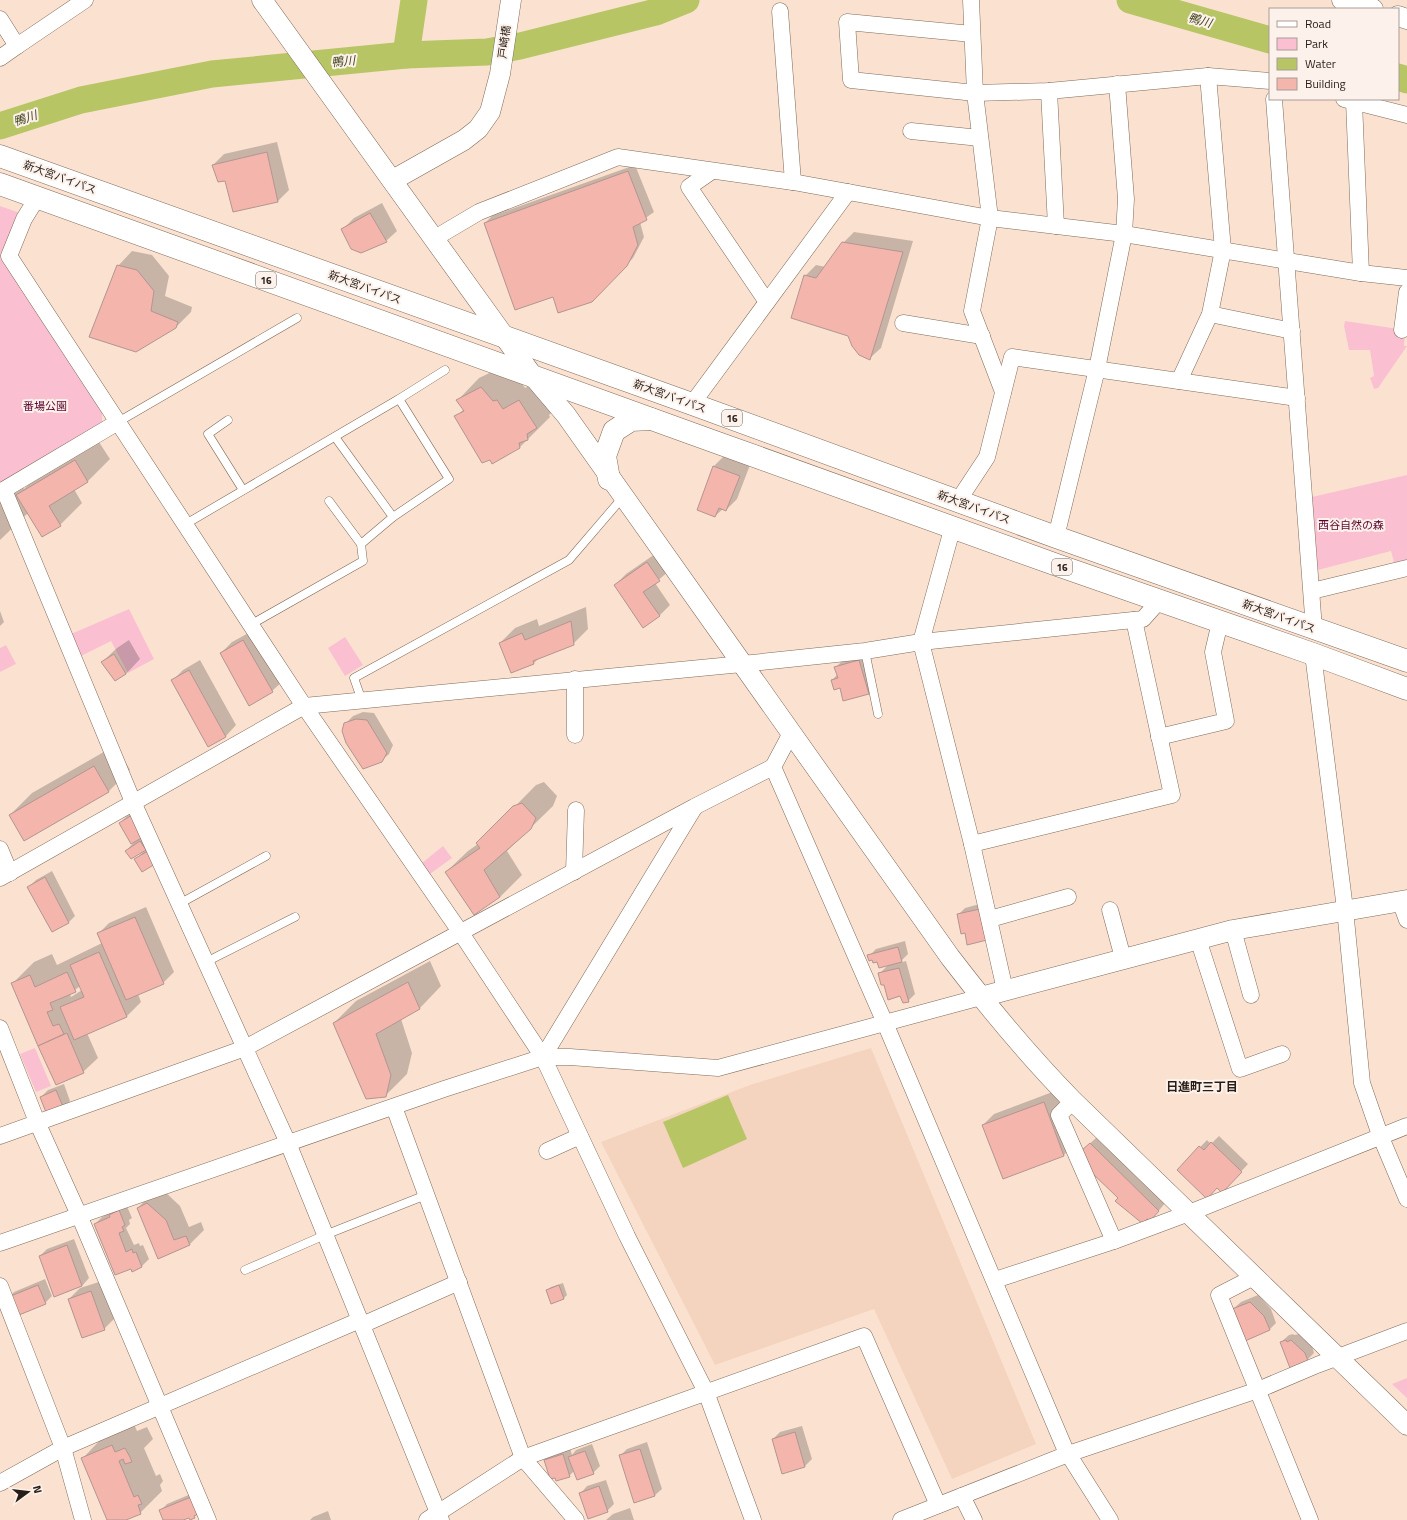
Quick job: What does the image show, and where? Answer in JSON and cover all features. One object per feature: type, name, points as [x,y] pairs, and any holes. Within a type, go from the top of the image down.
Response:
[{"type":"highway","name":"新大宮バイパス","points":[[0,156],[692,404],[1056,537],[1407,661]]},
{"type":"highway","name":"16","points":[[0,184],[1407,689]]},
{"type":"highway","points":[[609,478],[605,456],[614,431],[631,420],[651,418]]},
{"type":"street","points":[[0,58],[85,0]]},
{"type":"street","points":[[262,0],[435,238],[532,375],[566,416],[950,957],[980,997],[1026,1052],[1073,1101],[1407,1425]]},
{"type":"street","points":[[971,0],[975,94],[990,218],[972,311],[1003,392]]},
{"type":"street","points":[[1342,0],[1370,8]]},
{"type":"street","name":"戸崎橋","points":[[392,180],[450,149],[478,129],[490,112],[500,74],[510,5]]},
{"type":"street","points":[[780,11],[793,182]]},
{"type":"street","points":[[0,19],[17,46]]},
{"type":"street","points":[[972,34],[847,22],[851,80],[975,94],[1048,91],[1208,76],[1269,81]]},
{"type":"street","points":[[1179,381],[1210,314],[1223,250],[1208,76]]},
{"type":"street","points":[[1056,537],[1097,369],[1124,234],[1126,199],[1117,84]]},
{"type":"street","points":[[1048,91],[1056,226]]},
{"type":"street","points":[[1274,100],[1314,629]]},
{"type":"street","points":[[1361,273],[1349,100],[1407,115]]},
{"type":"street","points":[[911,131],[980,138]]},
{"type":"street","points":[[435,238],[479,212],[618,157],[793,182],[990,218],[1124,234],[1361,273],[1407,278]]},
{"type":"street","points":[[712,171],[689,187],[767,302]]},
{"type":"street","points":[[692,404],[848,192]]},
{"type":"street","points":[[37,198],[24,219],[9,256],[250,625],[304,706],[461,933],[543,1057],[627,1236],[706,1392],[753,1520]]},
{"type":"street","points":[[1402,330],[1407,292]]},
{"type":"street","points":[[1210,314],[1292,331]]},
{"type":"street","points":[[903,323],[982,336]]},
{"type":"street","points":[[958,501],[988,457],[1012,357],[1297,398]]},
{"type":"street","points":[[118,422],[2,491],[133,802],[288,1143],[361,1323],[436,1518],[523,1458],[864,1336],[938,1505]]},
{"type":"street","points":[[953,526],[921,642],[972,844],[1005,990]]},
{"type":"street","points":[[1312,591],[1407,568]]},
{"type":"street","points":[[0,849],[5,876],[304,706],[742,664],[865,651],[921,642],[1143,620],[1159,601]]},
{"type":"street","points":[[972,844],[1172,795],[1134,620]]},
{"type":"street","points":[[1159,737],[1226,721],[1213,652],[1220,622]]},
{"type":"street","points":[[1313,654],[1345,909],[1362,1083],[1380,1135],[1407,1199]]},
{"type":"street","points":[[575,679],[575,735]]},
{"type":"street","points":[[0,1136],[245,1048],[694,807],[773,767],[792,733]]},
{"type":"street","points":[[773,767],[885,1023],[1068,1454],[1110,1520]]},
{"type":"street","points":[[543,1057],[694,807]]},
{"type":"street","points":[[574,872],[576,810]]},
{"type":"street","points":[[990,919],[1068,897]]},
{"type":"street","points":[[0,1243],[288,1143],[543,1057],[570,1057],[718,1068],[1123,958],[1233,930],[1345,909],[1403,901],[1407,920]]},
{"type":"street","points":[[1110,910],[1123,958]]},
{"type":"street","points":[[1233,930],[1251,995]]},
{"type":"street","points":[[1198,939],[1240,1069],[1282,1054]]},
{"type":"street","points":[[0,1028],[37,1122],[79,1215],[208,1520]]},
{"type":"street","points":[[1073,1101],[1059,1115],[1114,1241]]},
{"type":"street","points":[[394,1107],[523,1458],[576,1520]]},
{"type":"street","points":[[995,1280],[1114,1241],[1189,1213],[1380,1135],[1407,1126]]},
{"type":"street","points":[[548,1151],[580,1136]]},
{"type":"street","points":[[1254,1277],[1219,1295],[1310,1520]]},
{"type":"street","points":[[0,1483],[62,1448],[459,1282]]},
{"type":"street","points":[[0,1286],[62,1448],[83,1520]]},
{"type":"street","points":[[901,1520],[1068,1454],[1258,1390],[1338,1357],[1407,1331]]},
{"type":"street","points":[[962,1496],[974,1520]]},
{"type":"lane","points":[[118,422],[297,318]]},
{"type":"lane","points":[[184,525],[399,399],[445,370]]},
{"type":"lane","points":[[361,544],[393,517],[449,479],[399,399]]},
{"type":"lane","points":[[228,420],[208,434],[243,490]]},
{"type":"lane","points":[[335,437],[393,517]]},
{"type":"lane","points":[[362,701],[354,678],[569,560],[623,497]]},
{"type":"lane","points":[[250,625],[363,561],[361,544],[329,501]]},
{"type":"lane","points":[[865,651],[878,714]]},
{"type":"lane","points":[[179,904],[266,856]]},
{"type":"lane","points":[[206,962],[295,917]]},
{"type":"lane","points":[[245,1270],[325,1235],[426,1195]]},
{"type":"shaded area","points":[[871,1048],[1036,1444],[952,1479],[874,1309],[715,1365],[601,1142],[750,1085]]},
{"type":"green space","name":"番場公園","points":[[0,206],[20,213],[4,259],[102,411],[102,425],[0,484]]},
{"type":"green space","points":[[1345,321],[1405,330],[1404,346],[1407,346],[1378,388],[1374,389],[1370,378],[1374,376],[1370,350],[1349,350],[1344,326]]},
{"type":"green space","name":"西谷自然の森","points":[[1407,475],[1407,566],[1396,569],[1391,551],[1318,570],[1312,497]]},
{"type":"green space","points":[[129,609],[154,659],[128,673],[111,641],[81,656],[71,634]]},
{"type":"green space","points":[[345,637],[363,665],[345,676],[328,648]]},
{"type":"green space","points":[[6,645],[16,664],[0,672],[0,648]]},
{"type":"green space","points":[[443,846],[452,858],[430,874],[422,863]]},
{"type":"green space","points":[[35,1048],[51,1086],[36,1092],[20,1054]]},
{"type":"green space","points":[[1407,1378],[1407,1398],[1392,1384]]},
{"type":"water","points":[[728,1095],[747,1139],[683,1168],[663,1122]]},
{"type":"building","points":[[267,152],[278,202],[233,212],[225,181],[218,182],[212,165]]},
{"type":"building","points":[[628,171],[647,220],[633,227],[638,245],[627,266],[592,302],[558,313],[553,297],[515,310],[484,223]]},
{"type":"building","points":[[370,213],[387,242],[361,253],[351,249],[341,229]]},
{"type":"building","points":[[842,242],[903,252],[870,360],[859,355],[852,346],[848,336],[791,318],[804,275],[816,278]]},
{"type":"building","points":[[117,265],[137,270],[154,291],[151,311],[178,322],[176,328],[136,352],[89,337]]},
{"type":"building","points":[[481,387],[493,401],[497,400],[503,409],[519,400],[537,428],[527,434],[528,440],[519,443],[520,448],[492,464],[490,460],[482,463],[454,416],[464,411],[456,400]]},
{"type":"building","points":[[75,460],[88,482],[49,506],[61,526],[42,537],[16,495]]},
{"type":"building","points":[[713,466],[740,476],[726,511],[719,508],[715,517],[697,510]]},
{"type":"building","points":[[647,562],[660,581],[643,592],[660,616],[643,628],[614,585]]},
{"type":"building","points":[[571,621],[574,645],[533,661],[534,664],[511,673],[499,643],[522,633],[525,640]]},
{"type":"building","points":[[243,640],[273,692],[249,706],[220,653]]},
{"type":"building","points":[[114,654],[126,674],[115,681],[101,662]]},
{"type":"building","points":[[859,660],[869,694],[843,701],[840,688],[834,690],[831,680],[838,678],[834,667]]},
{"type":"building","points":[[189,670],[226,737],[208,747],[171,680]]},
{"type":"building","points":[[356,719],[367,720],[387,753],[382,762],[363,769],[346,743],[342,731],[344,723]]},
{"type":"building","points":[[94,766],[109,792],[24,841],[9,815]]},
{"type":"building","points":[[522,803],[536,818],[531,829],[484,870],[500,897],[474,915],[445,872],[480,848],[476,843],[513,806]]},
{"type":"building","points":[[132,815],[145,836],[131,844],[119,823]]},
{"type":"building","points":[[140,841],[146,850],[131,859],[125,851]]},
{"type":"building","points":[[148,851],[155,864],[142,872],[134,859]]},
{"type":"building","points":[[45,877],[69,923],[52,932],[27,887]]},
{"type":"building","points":[[980,909],[987,940],[967,945],[965,933],[961,934],[957,914]]},
{"type":"building","points":[[135,917],[164,984],[126,1000],[97,933]]},
{"type":"building","points":[[898,947],[902,962],[879,968],[877,962],[873,963],[872,960],[869,961],[867,955]]},
{"type":"building","points":[[99,952],[127,1017],[74,1040],[60,1007],[84,997],[70,965]]},
{"type":"building","points":[[899,968],[909,1002],[903,1003],[900,996],[888,1000],[884,985],[881,985],[878,973]]},
{"type":"building","points":[[67,972],[76,992],[50,1003],[53,1010],[47,1012],[53,1026],[59,1024],[64,1034],[38,1046],[11,983],[30,975],[35,987]]},
{"type":"building","points":[[408,982],[420,1009],[376,1034],[391,1075],[386,1097],[366,1099],[333,1023]]},
{"type":"building","points":[[67,1033],[84,1073],[56,1085],[38,1046]]},
{"type":"building","points":[[56,1090],[64,1109],[47,1115],[40,1097]]},
{"type":"building","points":[[1044,1102],[1064,1156],[1003,1179],[982,1125]]},
{"type":"building","points":[[1211,1142],[1242,1172],[1222,1193],[1217,1188],[1207,1199],[1177,1170],[1199,1146],[1204,1150]]},
{"type":"building","points":[[1090,1143],[1159,1211],[1150,1221],[1147,1219],[1143,1224],[1115,1201],[1118,1198],[1090,1171],[1082,1150]]},
{"type":"building","points":[[147,1203],[166,1220],[174,1240],[186,1236],[190,1245],[158,1259],[137,1208]]},
{"type":"building","points":[[119,1210],[125,1225],[122,1227],[124,1231],[119,1233],[126,1252],[132,1249],[133,1253],[136,1252],[142,1267],[132,1272],[131,1269],[115,1275],[94,1224],[110,1217],[109,1215]]},
{"type":"building","points":[[67,1245],[82,1286],[54,1297],[39,1256]]},
{"type":"building","points":[[38,1285],[46,1304],[14,1317],[6,1298]]},
{"type":"building","points":[[559,1285],[564,1299],[551,1304],[546,1290]]},
{"type":"building","points":[[91,1291],[105,1330],[82,1338],[68,1299]]},
{"type":"building","points":[[1250,1302],[1264,1316],[1270,1330],[1245,1341],[1232,1309]]},
{"type":"building","points":[[1286,1340],[1287,1342],[1291,1340],[1305,1353],[1308,1361],[1290,1368],[1280,1342]]},
{"type":"building","points":[[795,1432],[805,1467],[782,1474],[772,1439]]},
{"type":"building","points":[[112,1445],[115,1452],[125,1448],[130,1457],[132,1462],[125,1464],[123,1459],[119,1461],[134,1497],[138,1495],[142,1504],[138,1505],[141,1514],[126,1520],[107,1520],[81,1458]]},
{"type":"building","points":[[640,1449],[655,1496],[634,1503],[619,1455]]},
{"type":"building","points":[[585,1451],[594,1474],[577,1480],[568,1457]]},
{"type":"building","points":[[563,1454],[570,1477],[556,1481],[555,1478],[550,1479],[544,1460]]},
{"type":"building","points":[[599,1486],[608,1512],[588,1519],[579,1493]]},
{"type":"building","points":[[191,1497],[198,1514],[194,1516],[195,1518],[190,1520],[189,1518],[183,1520],[163,1520],[159,1510]]},
{"type":"waterway","points":[[406,55],[414,0]]},
{"type":"waterway","name":"鴨川","points":[[0,126],[81,100],[212,74],[406,55],[487,52],[520,46],[656,12],[686,0]]},
{"type":"waterway","name":"鴨川","points":[[1130,0],[1269,40]]},
{"type":"waterway","name":"鴨川","points":[[1399,77],[1407,80]]},
{"type":"district","name":"日進町三丁目","points":[[1202,1086]]}]
